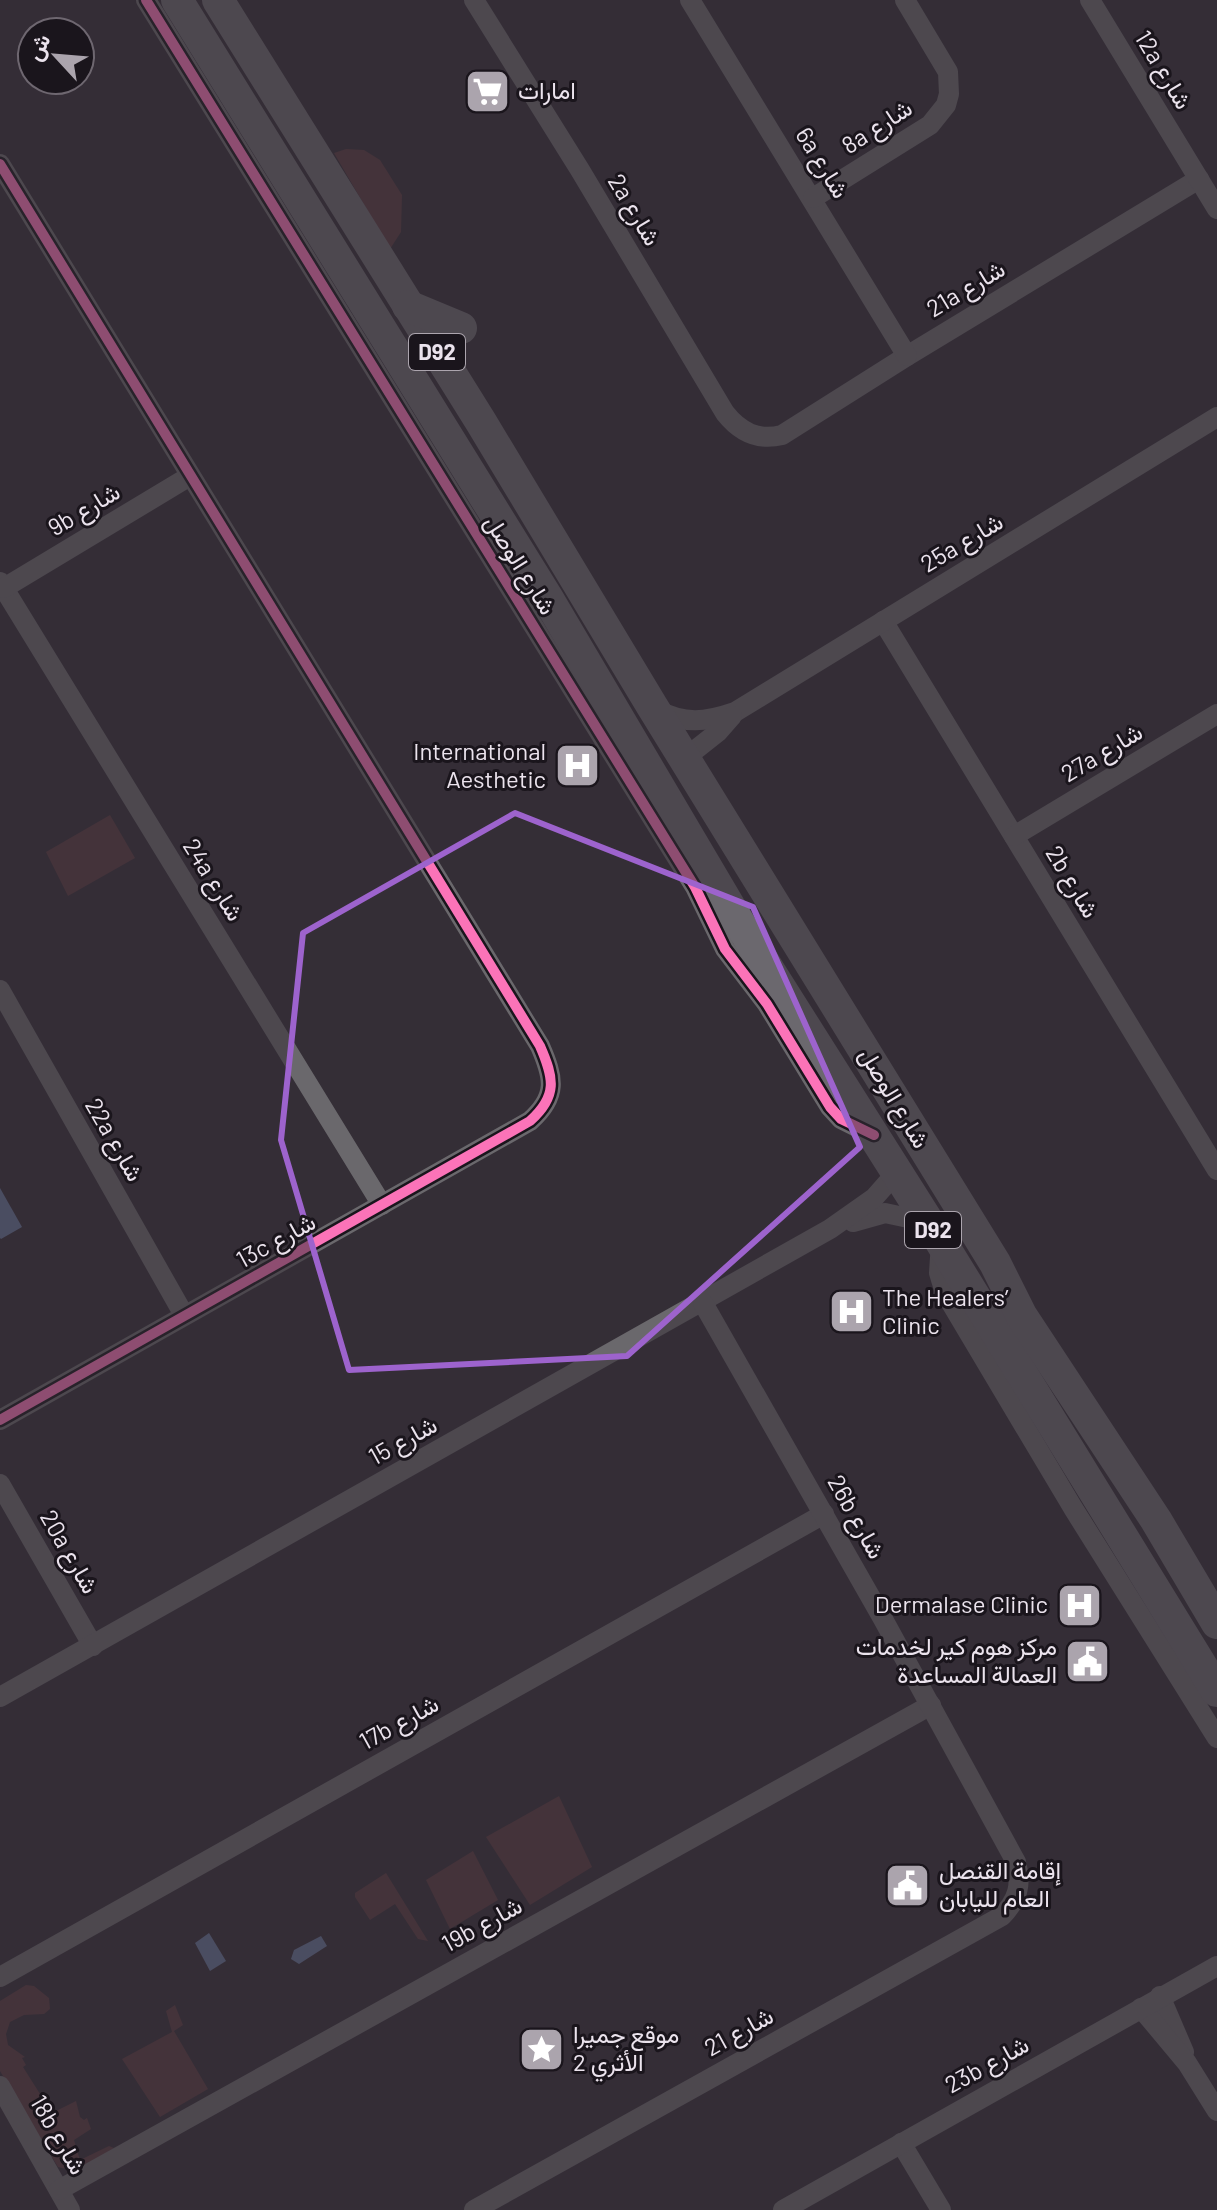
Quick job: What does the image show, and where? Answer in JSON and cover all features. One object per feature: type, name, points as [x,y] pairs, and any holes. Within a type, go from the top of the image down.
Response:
[{"type":"main road","name":"شارع الوصل","points":[[177,0],[317,252],[548,599],[741,926],[874,1135],[1217,1691]]},
{"type":"main road","name":"شارع الوصل","points":[[218,0],[481,422],[563,538],[652,706],[995,1263],[1021,1315],[1156,1520],[1217,1623]]},
{"type":"main road","points":[[408,306],[461,328]]},
{"type":"main road","points":[[548,599],[580,626],[658,750],[669,758],[685,758]]},
{"type":"main road","points":[[896,1173],[917,1177],[931,1187],[994,1287],[1021,1315]]},
{"type":"street","name":"شارع الوصل","points":[[146,0],[317,252],[695,887],[725,949],[767,1004],[835,1114],[874,1135]]},
{"type":"street","points":[[230,0],[243,39]]},
{"type":"street","name":"2a شارع","points":[[474,0],[725,413],[734,424],[758,436]]},
{"type":"street","name":"6a شارع","points":[[690,0],[907,356]]},
{"type":"street","name":"8a شارع","points":[[813,198],[930,125],[946,105],[948,72],[905,0]]},
{"type":"street","name":"12a شارع","points":[[1090,0],[1217,209]]},
{"type":"street","points":[[0,164],[190,476]]},
{"type":"street","name":"21a شارع","points":[[758,436],[770,438],[782,435],[1199,179]]},
{"type":"street","name":"25a شارع","points":[[652,706],[668,716],[691,722],[735,712],[1217,417]]},
{"type":"street","name":"9b شارع","points":[[2,585],[190,476]]},
{"type":"street","name":"13c شارع","points":[[0,1420],[530,1121],[542,1111],[550,1096],[552,1080],[540,1046],[190,476]]},
{"type":"street","name":"24a شارع","points":[[2,585],[382,1205]]},
{"type":"street","name":"2b شارع","points":[[883,621],[1217,1170]]},
{"type":"street","name":"25a شارع","points":[[685,758],[718,732],[735,712]]},
{"type":"street","name":"27a شارع","points":[[1014,836],[1217,715]]},
{"type":"street","name":"22a شارع","points":[[0,990],[184,1315]]},
{"type":"street","name":"شارع 15","points":[[0,1697],[830,1229],[874,1198],[896,1173]]},
{"type":"street","name":"شارع 15","points":[[830,1229],[885,1213],[934,1232]]},
{"type":"street","points":[[934,1232],[945,1293],[1073,1508],[1217,1738]]},
{"type":"street","name":"26b شارع","points":[[703,1303],[931,1705],[1016,1862],[1020,1888]]},
{"type":"street","name":"20a شارع","points":[[0,1484],[93,1646]]},
{"type":"street","name":"17b شارع","points":[[0,1977],[824,1514]]},
{"type":"street","name":"19b شارع","points":[[59,2190],[931,1705]]},
{"type":"street","name":"شارع 21","points":[[474,2210],[1002,1916],[1020,1888]]},
{"type":"street","name":"23b شارع","points":[[783,2210],[1217,1966]]},
{"type":"street","points":[[1160,1996],[1176,2028],[1187,2063]]},
{"type":"street","points":[[1141,2008],[1187,2063],[1217,2111]]},
{"type":"street","name":"18b شارع","points":[[0,2086],[70,2210]]},
{"type":"street","points":[[901,2143],[941,2210]]},
{"type":"highlighted area","points":[[515,813],[753,907],[860,1147],[627,1356],[349,1370],[281,1140],[303,933]]},
{"type":"shaded area","points":[[346,149],[364,150],[380,160],[402,195],[401,232],[390,249],[334,153]]},
{"type":"shaded area","points":[[110,815],[135,858],[68,896],[46,852]]},
{"type":"shaded area","points":[[559,1796],[592,1867],[530,1905],[486,1837]]},
{"type":"shaded area","points":[[473,1851],[498,1900],[450,1929],[426,1880]]},
{"type":"shaded area","points":[[386,1873],[428,1941],[418,1939],[395,1904],[370,1920],[355,1897],[355,1893]]},
{"type":"shaded area","points":[[26,1985],[34,1986],[49,1998],[50,2009],[44,2014],[24,2015],[10,2022],[6,2034],[8,2045],[25,2057],[22,2058],[26,2065],[23,2067],[52,2113],[76,2101],[80,2117],[84,2120],[87,2118],[91,2129],[74,2140],[80,2160],[109,2146],[114,2148],[94,2162],[74,2169],[58,2167],[0,2071],[0,2001]]},
{"type":"shaded area","points":[[175,2005],[183,2025],[174,2031],[208,2089],[160,2117],[122,2059],[172,2032],[166,2011]]},
{"type":"water","points":[[0,1188],[22,1227],[1,1239],[0,1238]]},
{"type":"water","points":[[209,1933],[226,1961],[210,1971],[195,1943]]},
{"type":"water","points":[[321,1936],[327,1946],[299,1964],[291,1959],[294,1950]]},
{"type":"cycle path","points":[[146,0],[695,887],[725,949],[767,1004],[830,1107],[841,1119],[874,1135]]},
{"type":"cycle path","points":[[0,164],[540,1046],[551,1086],[545,1103],[530,1121],[0,1420]]},
{"type":"place","name":"امارات","points":[[487,91]]},
{"type":"place","name":"International Aesthetic","points":[[577,766]]},
{"type":"place","name":"The Healers’ Clinic","points":[[851,1312]]},
{"type":"place","name":"Dermalase Clinic","points":[[1079,1605]]},
{"type":"place","name":"مركز هوم كير لخدمات العمالة المساعدة","points":[[1088,1661]]},
{"type":"place","name":"إقامة القنصل العام لليابان","points":[[908,1885]]},
{"type":"place","name":"موقع جميرا 2 الأثري","points":[[542,2049]]}]
